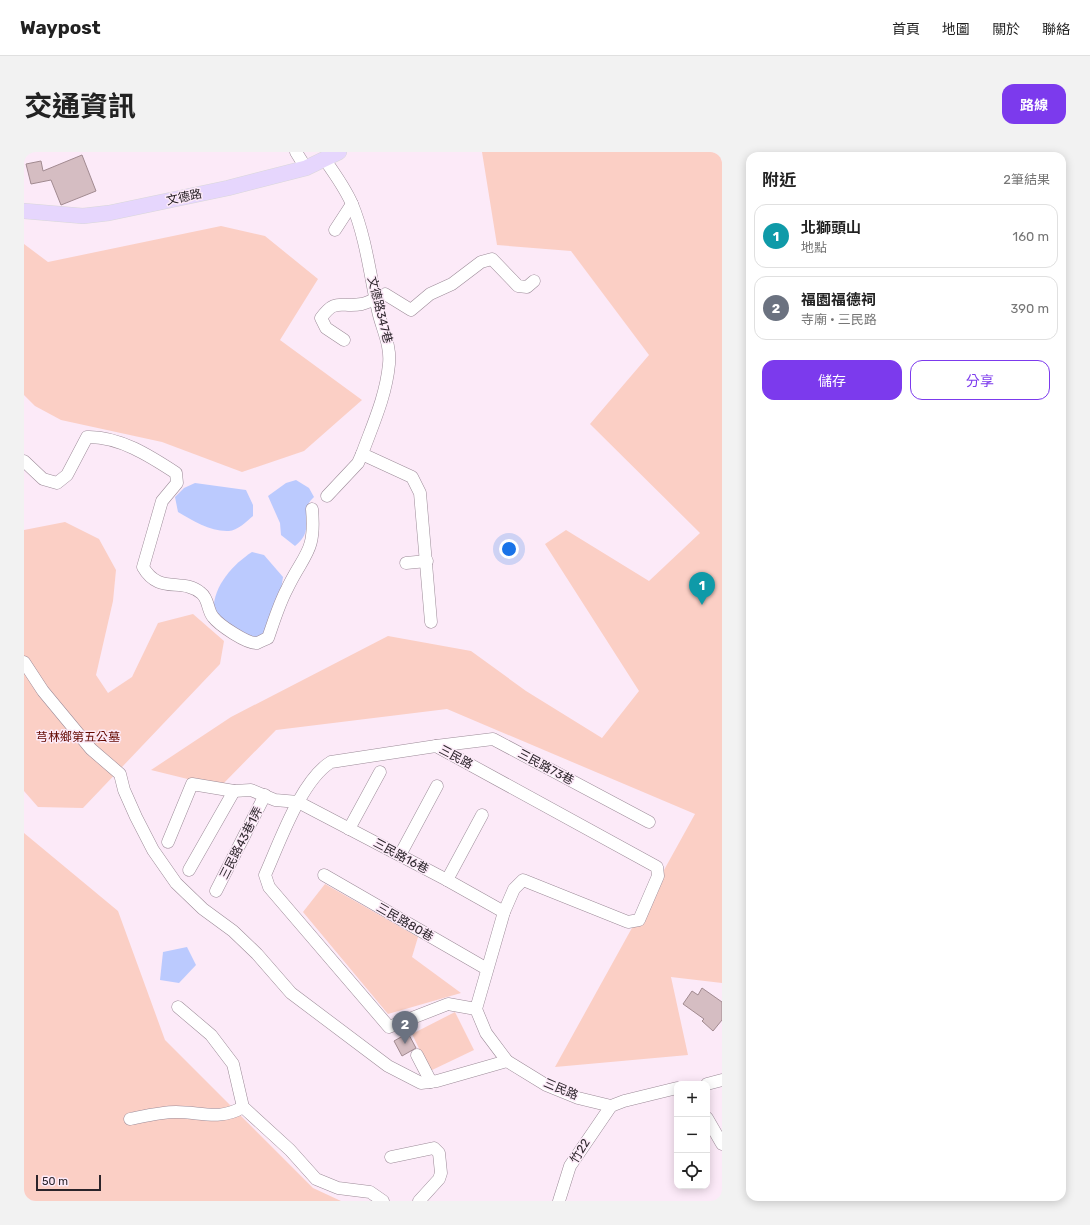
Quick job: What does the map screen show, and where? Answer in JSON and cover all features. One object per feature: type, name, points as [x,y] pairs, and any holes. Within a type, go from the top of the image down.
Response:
[{"type":"main road","name":"文德路","points":[[24,211],[83,216],[109,213],[228,188],[306,168],[339,152]]},
{"type":"street","points":[[296,152],[306,168]]},
{"type":"street","name":"文德路347巷","points":[[325,160],[340,181],[352,204],[364,241],[376,299],[389,348],[389,363],[385,393],[362,454],[358,463],[326,496]]},
{"type":"street","points":[[335,230],[352,204]]},
{"type":"street","points":[[344,340],[326,328],[320,318],[327,309],[338,304],[350,306],[376,299],[385,294],[411,310],[430,294],[452,284],[481,262],[492,259],[518,286],[527,287],[534,281]]},
{"type":"street","points":[[24,461],[43,479],[57,483],[67,475],[87,436],[99,436],[117,441],[139,451],[176,473],[177,483],[162,501],[159,517],[143,567],[148,576],[159,583],[187,586],[201,592],[206,599],[213,617],[244,640],[256,643],[268,638],[287,588],[310,548],[313,536],[312,509]]},
{"type":"street","points":[[362,454],[412,477],[420,493],[431,622]]},
{"type":"street","points":[[406,562],[427,561]]},
{"type":"street","points":[[24,662],[43,690],[91,749],[113,766],[120,774],[124,790],[136,817],[153,850],[176,883],[203,909],[233,931],[257,954],[282,984],[309,1008],[388,1066],[421,1083],[431,1082],[507,1061]]},
{"type":"street","name":"三民路73巷","points":[[436,746],[493,739],[649,822]]},
{"type":"street","name":"三民路","points":[[476,1009],[448,1004],[389,1027],[269,887],[265,875],[298,802],[323,767],[331,762],[436,746],[657,867],[658,876],[639,920],[628,922],[523,880],[514,888],[504,912],[486,969],[476,1009],[486,1033],[507,1061],[546,1085],[578,1098],[611,1106]]},
{"type":"street","points":[[349,829],[380,772]]},
{"type":"street","points":[[168,842],[192,784],[234,791],[251,790],[275,800],[298,802]]},
{"type":"street","points":[[400,855],[437,786]]},
{"type":"street","points":[[189,870],[234,791]]},
{"type":"street","name":"三民路43巷1弄","points":[[216,892],[265,795]]},
{"type":"street","name":"三民路16巷","points":[[298,802],[447,880],[504,912]]},
{"type":"street","points":[[447,880],[482,815]]},
{"type":"street","name":"三民路80巷","points":[[324,875],[486,969]]},
{"type":"street","points":[[178,1007],[211,1035],[233,1064],[243,1108],[290,1150],[316,1179],[338,1188],[370,1192],[383,1201]]},
{"type":"street","points":[[417,1055],[431,1082]]},
{"type":"street","points":[[710,1083],[722,1080]]},
{"type":"street","points":[[611,1106],[624,1101],[674,1089]]},
{"type":"street","name":"竹22","points":[[559,1201],[570,1166],[611,1106]]},
{"type":"street","points":[[130,1119],[175,1112],[208,1115],[231,1114],[243,1108]]},
{"type":"street","points":[[710,1123],[722,1144]]},
{"type":"street","points":[[391,1157],[434,1148],[439,1153],[441,1173],[439,1179],[419,1201]]},
{"type":"green space","points":[[482,152],[722,152],[722,983],[671,977],[688,1055],[555,1067],[695,814],[447,709],[276,730],[220,787],[151,770],[231,717],[388,636],[471,651],[526,691],[602,738],[639,691],[545,544],[566,530],[649,581],[700,533],[590,424],[649,355],[571,251],[497,245]]},
{"type":"green space","points":[[221,226],[265,236],[318,279],[280,340],[362,400],[304,451],[242,472],[162,442],[61,420],[35,406],[24,395],[24,244],[48,262]]},
{"type":"green space","name":"芎林鄉第五公墓","points":[[65,522],[99,539],[116,570],[113,601],[96,675],[108,693],[132,677],[158,623],[193,614],[224,641],[220,664],[83,808],[38,807],[24,791],[24,530]]},
{"type":"green space","points":[[24,833],[118,911],[165,1040],[313,1188],[341,1201],[24,1201]]},
{"type":"green space","points":[[325,884],[418,937],[412,957],[461,993],[388,1014],[303,912]]},
{"type":"green space","points":[[455,1012],[474,1050],[430,1071],[412,1034]]},
{"type":"water","points":[[296,480],[309,488],[314,497],[309,503],[307,509],[305,533],[302,539],[295,546],[281,535],[280,523],[268,496],[286,483]]},
{"type":"water","points":[[195,483],[246,490],[253,505],[253,516],[239,528],[232,531],[222,531],[209,528],[190,519],[178,512],[175,497],[184,488]]},
{"type":"water","points":[[252,552],[264,555],[283,577],[281,590],[266,633],[248,640],[214,616],[214,606],[215,596],[224,579],[244,557]]},
{"type":"water","points":[[187,947],[196,965],[179,983],[160,980],[163,952]]},
{"type":"building","points":[[82,155],[96,191],[61,205],[51,180],[31,184],[26,164],[41,161],[43,171]]},
{"type":"building","points":[[702,988],[722,1002],[722,1020],[713,1031],[702,1021],[704,1019],[683,1004],[692,991],[698,995]]},
{"type":"building","points":[[408,1033],[416,1048],[402,1056],[394,1041]]},
{"type":"place","name":"北獅頭山","points":[[702,605]]},
{"type":"place","name":"福園福德祠","points":[[405,1044]]}]
